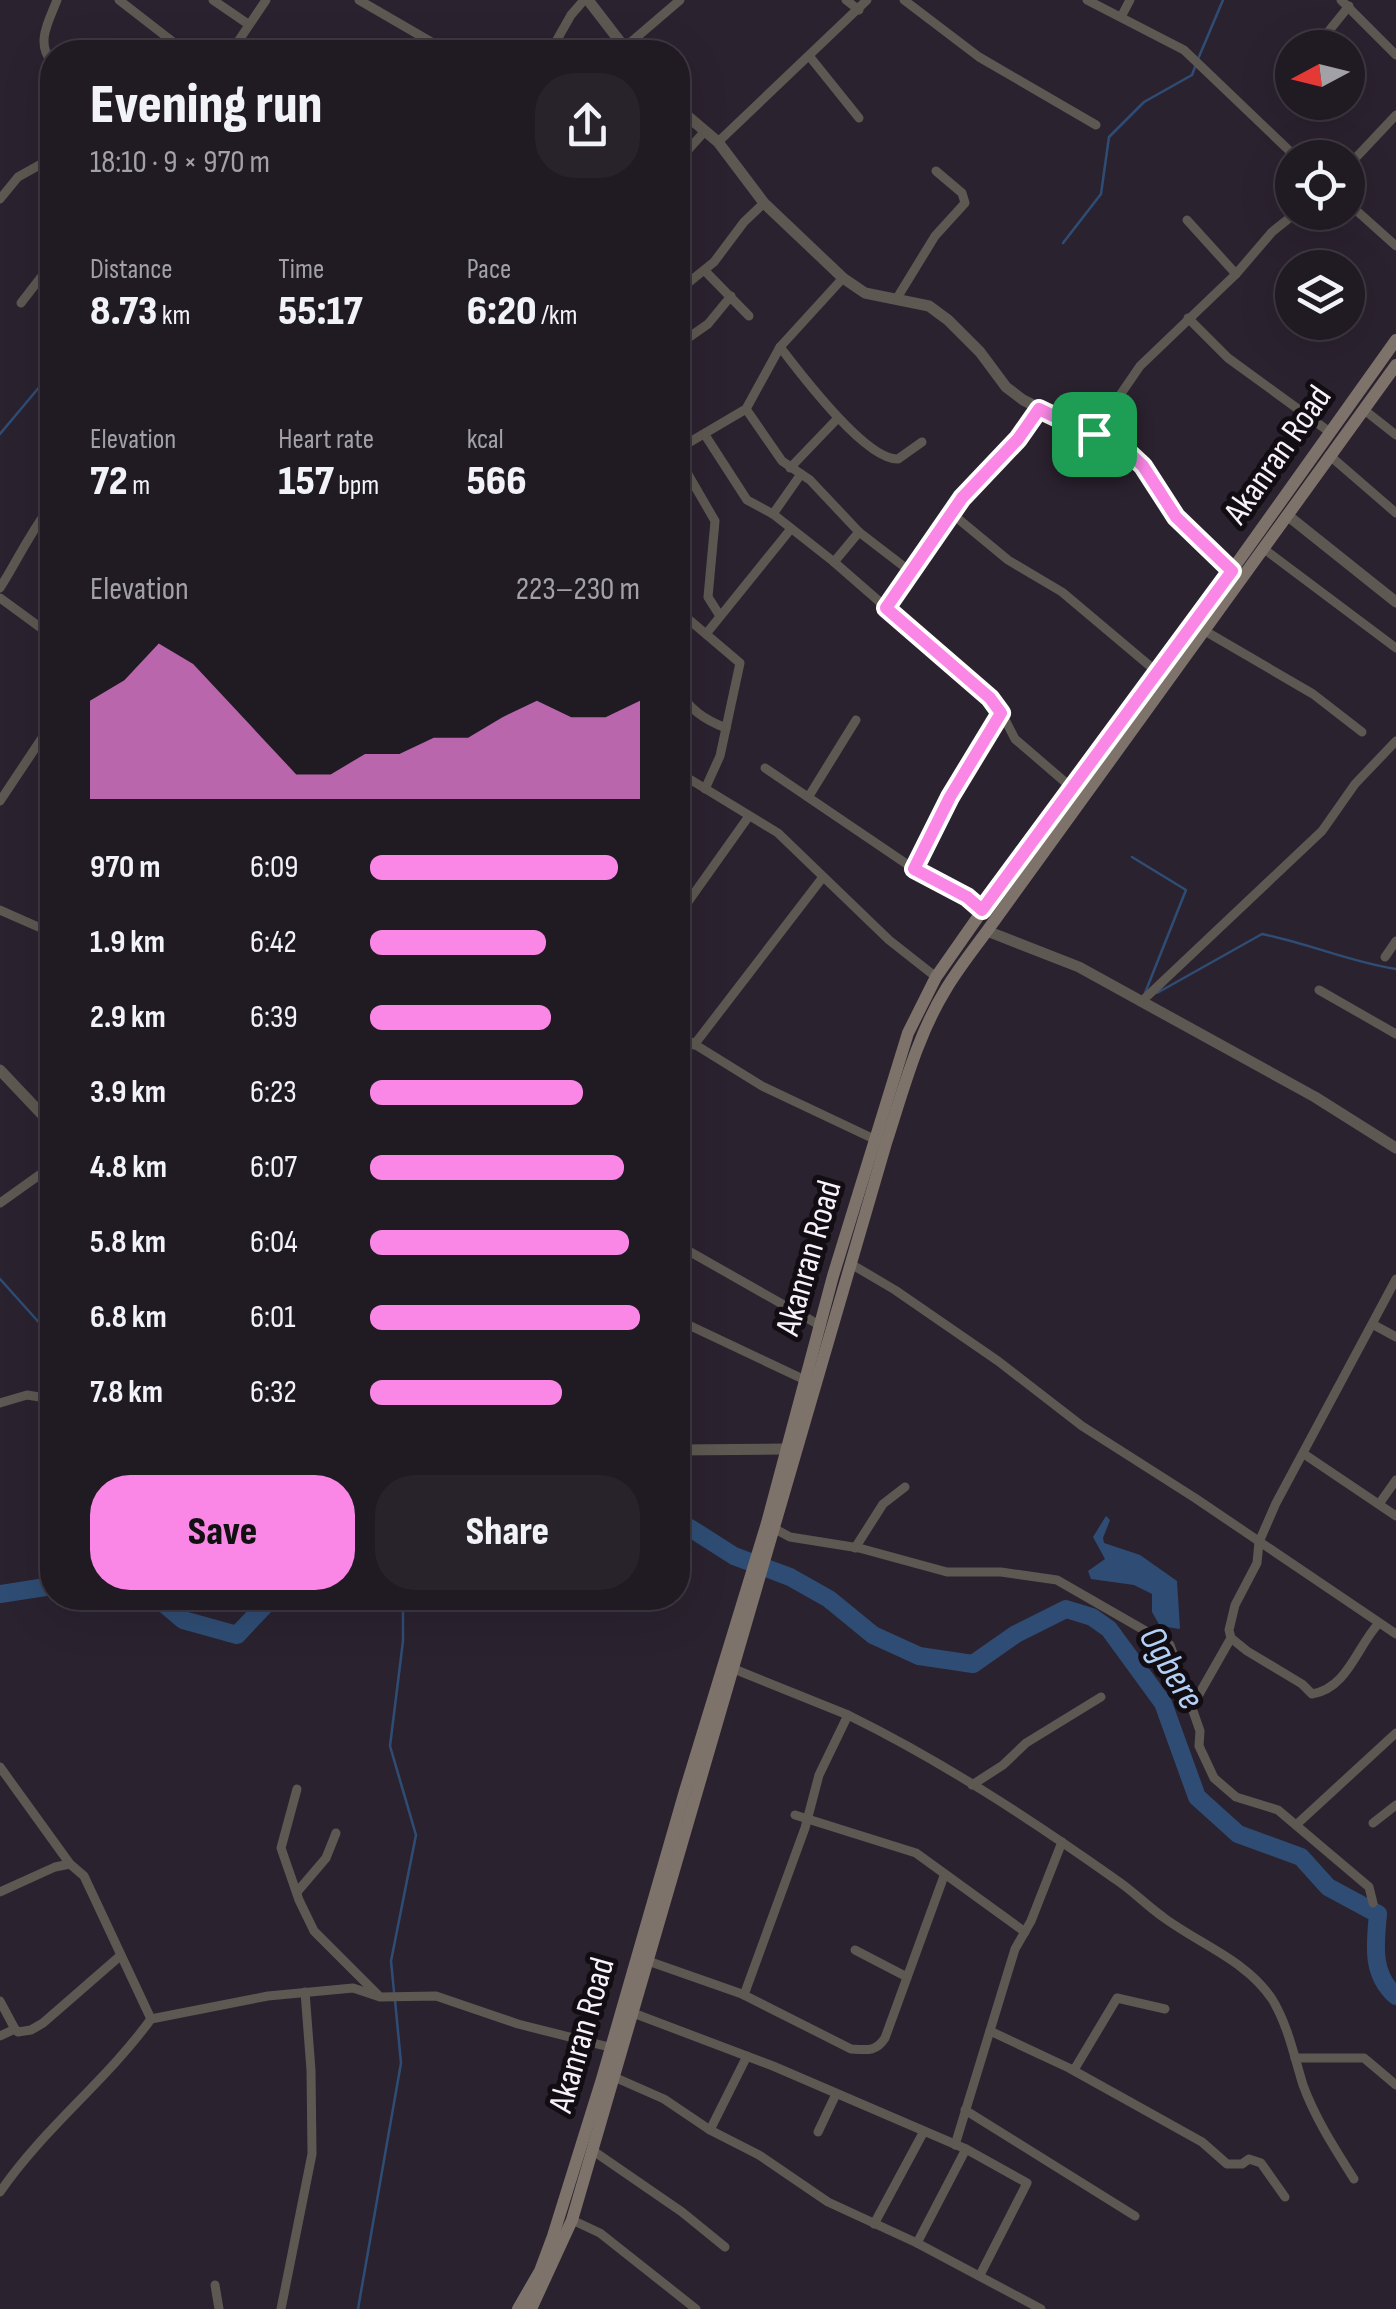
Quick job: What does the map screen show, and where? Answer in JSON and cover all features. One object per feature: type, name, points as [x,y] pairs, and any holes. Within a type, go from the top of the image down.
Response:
[{"type":"main road","name":"Akanran Road","points":[[759,1559],[775,1529],[918,1045],[947,987],[1264,549],[1329,455],[1396,340]]},
{"type":"main road","name":"Akanran Road","points":[[531,2309],[572,2220],[634,2013],[805,1380],[908,1033],[936,978],[982,910],[1330,432],[1396,365]]},
{"type":"main road","points":[[1000,885],[1012,896]]},
{"type":"main road","name":"Akanran Road","points":[[518,2309],[540,2271],[553,2236],[609,2047],[734,1669],[754,1578]]},
{"type":"street","points":[[44,40],[57,0]]},
{"type":"street","points":[[120,0],[171,40]]},
{"type":"street","points":[[213,0],[248,24]]},
{"type":"street","points":[[238,40],[266,0]]},
{"type":"street","points":[[359,0],[428,40]]},
{"type":"street","points":[[557,40],[571,15],[586,0],[618,40]]},
{"type":"street","points":[[637,40],[680,0]]},
{"type":"street","points":[[846,0],[859,10]]},
{"type":"street","points":[[718,142],[867,0]]},
{"type":"street","points":[[904,0],[979,57],[1096,124]]},
{"type":"street","points":[[1087,0],[1198,62],[1279,140]]},
{"type":"street","points":[[1121,17],[1130,0]]},
{"type":"street","points":[[1327,30],[1345,3],[1396,55]]},
{"type":"street","points":[[810,57],[859,118]]},
{"type":"street","points":[[1365,148],[1396,116]]},
{"type":"street","points":[[690,118],[718,142],[764,203],[843,278],[865,293],[929,306],[980,352],[1006,387],[1039,409],[1128,452],[1143,466],[1176,517],[1232,571]]},
{"type":"street","points":[[690,148],[705,131]]},
{"type":"street","points":[[0,198],[18,177],[40,165]]},
{"type":"street","points":[[897,298],[935,236],[965,203],[962,193],[936,171]]},
{"type":"street","points":[[690,282],[705,271],[764,203]]},
{"type":"street","points":[[1365,218],[1396,246]]},
{"type":"street","points":[[1188,220],[1236,274]]},
{"type":"street","points":[[1094,434],[1140,366],[1236,274],[1275,230]]},
{"type":"street","points":[[705,271],[749,316]]},
{"type":"street","points":[[21,303],[40,278]]},
{"type":"street","points":[[690,442],[746,409],[780,346],[843,278]]},
{"type":"street","points":[[690,337],[708,324],[731,296]]},
{"type":"street","points":[[1188,318],[1228,358],[1330,432]]},
{"type":"street","points":[[780,346],[838,419],[892,460],[922,442]]},
{"type":"street","points":[[1358,405],[1396,435]]},
{"type":"street","points":[[746,409],[790,468],[801,474],[859,532],[911,572]]},
{"type":"street","points":[[886,608],[947,518],[1018,439],[1039,409]]},
{"type":"street","points":[[790,468],[838,419]]},
{"type":"street","points":[[705,435],[740,493],[834,562],[990,698],[1015,739],[1072,788]]},
{"type":"street","points":[[1329,455],[1396,513]]},
{"type":"street","points":[[773,514],[801,474]]},
{"type":"street","points":[[690,479],[716,528],[710,546],[708,598],[720,616]]},
{"type":"street","points":[[1287,515],[1396,602]]},
{"type":"street","points":[[947,518],[956,516],[977,538],[1062,592],[1157,672]]},
{"type":"street","points":[[0,588],[40,520]]},
{"type":"street","points":[[706,634],[790,530]]},
{"type":"street","points":[[834,562],[859,532]]},
{"type":"street","points":[[1264,549],[1396,648]]},
{"type":"street","points":[[0,598],[40,627]]},
{"type":"street","points":[[690,621],[740,663],[720,756],[704,789]]},
{"type":"street","points":[[1205,632],[1313,694],[1362,732]]},
{"type":"street","points":[[690,706],[705,720],[726,728]]},
{"type":"street","points":[[914,869],[950,797],[1001,713]]},
{"type":"street","points":[[809,796],[856,720]]},
{"type":"street","points":[[1141,1002],[1322,831],[1355,784],[1396,741]]},
{"type":"street","points":[[0,801],[40,743]]},
{"type":"street","points":[[765,768],[982,910]]},
{"type":"street","points":[[690,780],[778,833],[889,940],[936,978]]},
{"type":"street","points":[[690,899],[749,816]]},
{"type":"street","points":[[694,1045],[823,877]]},
{"type":"street","points":[[0,910],[40,928]]},
{"type":"street","points":[[986,931],[1079,967],[1299,1088],[1396,1148]]},
{"type":"street","points":[[1385,958],[1396,941]]},
{"type":"street","points":[[1319,990],[1396,1034]]},
{"type":"street","points":[[690,1042],[762,1086],[874,1139]]},
{"type":"street","points":[[0,1070],[40,1112]]},
{"type":"street","points":[[0,1203],[40,1175]]},
{"type":"street","points":[[690,1252],[821,1326]]},
{"type":"street","points":[[851,1264],[998,1361],[1082,1426],[1396,1634]]},
{"type":"street","points":[[1379,1622],[1364,1638],[1341,1678],[1319,1694],[1312,1694],[1231,1638],[1229,1630],[1235,1605],[1257,1563],[1260,1542],[1396,1279]]},
{"type":"street","points":[[1374,1325],[1396,1337]]},
{"type":"street","points":[[690,1326],[805,1380]]},
{"type":"street","points":[[0,1403],[27,1394],[40,1397]]},
{"type":"street","points":[[690,1450],[786,1449]]},
{"type":"street","points":[[1304,1454],[1396,1516]]},
{"type":"street","points":[[1379,1504],[1396,1480]]},
{"type":"street","points":[[855,1548],[883,1504],[896,1498],[905,1486]]},
{"type":"street","points":[[775,1529],[790,1538],[855,1548],[948,1572],[1000,1572],[1057,1580],[1170,1645],[1200,1732],[1198,1746],[1214,1778],[1236,1797],[1278,1810],[1369,1887],[1373,1903]]},
{"type":"street","points":[[1189,1703],[1198,1696],[1231,1638]]},
{"type":"street","points":[[734,1669],[848,1716],[972,1785],[1120,1882],[1163,1918],[1224,1954],[1272,2000],[1304,2089],[1354,2178]]},
{"type":"street","points":[[972,1785],[1002,1766],[1026,1743],[1102,1696]]},
{"type":"street","points":[[744,1995],[808,1817],[819,1775],[848,1716]]},
{"type":"street","points":[[1296,1825],[1396,1734]]},
{"type":"street","points":[[0,1768],[70,1864],[84,1876],[151,2019]]},
{"type":"street","points":[[297,1789],[281,1848],[314,1932],[390,1997]]},
{"type":"street","points":[[1373,1824],[1396,1806]]},
{"type":"street","points":[[795,1815],[916,1853],[1024,1932]]},
{"type":"street","points":[[297,1892],[326,1858],[336,1833]]},
{"type":"street","points":[[917,2242],[961,2147],[964,2110],[1015,1949],[1062,1842]]},
{"type":"street","points":[[0,1892],[70,1864]]},
{"type":"street","points":[[648,1961],[744,1995],[851,2049],[871,2050],[885,2038],[944,1876]]},
{"type":"street","points":[[855,1950],[907,1977]]},
{"type":"street","points":[[0,2001],[18,2032],[31,2030],[120,1956]]},
{"type":"street","points":[[0,2192],[22,2160],[132,2046],[151,2019],[268,1996],[354,1988],[390,1997],[436,1996],[518,2024],[609,2047]]},
{"type":"street","points":[[281,2309],[312,2154],[311,2070],[304,1992]]},
{"type":"street","points":[[1074,2070],[1118,1998],[1165,2009]]},
{"type":"street","points":[[634,2013],[961,2147],[1027,2183],[980,2276]]},
{"type":"street","points":[[0,2036],[15,2029]]},
{"type":"street","points":[[990,2032],[1074,2070],[1202,2142],[1227,2164],[1242,2164],[1249,2159],[1261,2163],[1285,2198]]},
{"type":"street","points":[[710,2130],[746,2056]]},
{"type":"street","points":[[1295,2058],[1364,2058],[1396,2085]]},
{"type":"street","points":[[614,2077],[664,2099],[710,2130],[759,2155],[828,2202],[917,2242],[1041,2309]]},
{"type":"street","points":[[818,2132],[836,2094]]},
{"type":"street","points":[[964,2110],[1135,2216]]},
{"type":"street","points":[[874,2224],[923,2133]]},
{"type":"street","points":[[592,2150],[726,2247]]},
{"type":"street","points":[[1079,2195],[1084,2183]]},
{"type":"street","points":[[572,2220],[600,2233],[696,2309]]},
{"type":"street","points":[[215,2285],[219,2309]]},
{"type":"water","points":[[1106,1516],[1110,1520],[1104,1543],[1140,1555],[1177,1581],[1180,1629],[1160,1626],[1152,1612],[1152,1594],[1134,1585],[1091,1579],[1088,1571],[1105,1559],[1093,1537]]},
{"type":"waterway","points":[[1198,59],[1223,0]]},
{"type":"waterway","points":[[1063,243],[1101,194],[1109,137],[1144,102],[1192,75],[1195,67]]},
{"type":"waterway","points":[[0,434],[40,386]]},
{"type":"waterway","points":[[1132,857],[1186,890],[1145,993]]},
{"type":"waterway","points":[[1157,993],[1262,934],[1396,969]]},
{"type":"waterway","points":[[0,1279],[40,1324]]},
{"type":"waterway","name":"Ogbere","points":[[690,1528],[734,1556],[790,1577],[829,1599],[873,1635],[919,1656],[973,1664],[1016,1634],[1066,1609],[1092,1617],[1109,1629],[1163,1703],[1197,1797],[1238,1834],[1301,1857],[1328,1887],[1378,1914],[1379,1969],[1396,1996]]},
{"type":"waterway","name":"Ogbere","points":[[0,1594],[40,1588]]},
{"type":"waterway","name":"Ogbere","points":[[171,1610],[183,1620],[237,1635],[261,1610]]},
{"type":"waterway","points":[[394,1992],[391,1961],[416,1835],[390,1746],[403,1610]]},
{"type":"waterway","points":[[358,2309],[401,2063],[395,2000]]},
{"type":"route","points":[[1039,409],[1094,434],[1128,452],[1143,466],[1176,517],[1232,571],[982,910],[967,897],[914,869],[950,797],[1001,713],[990,698],[886,608],[962,498],[1018,439],[1039,409]]}]
